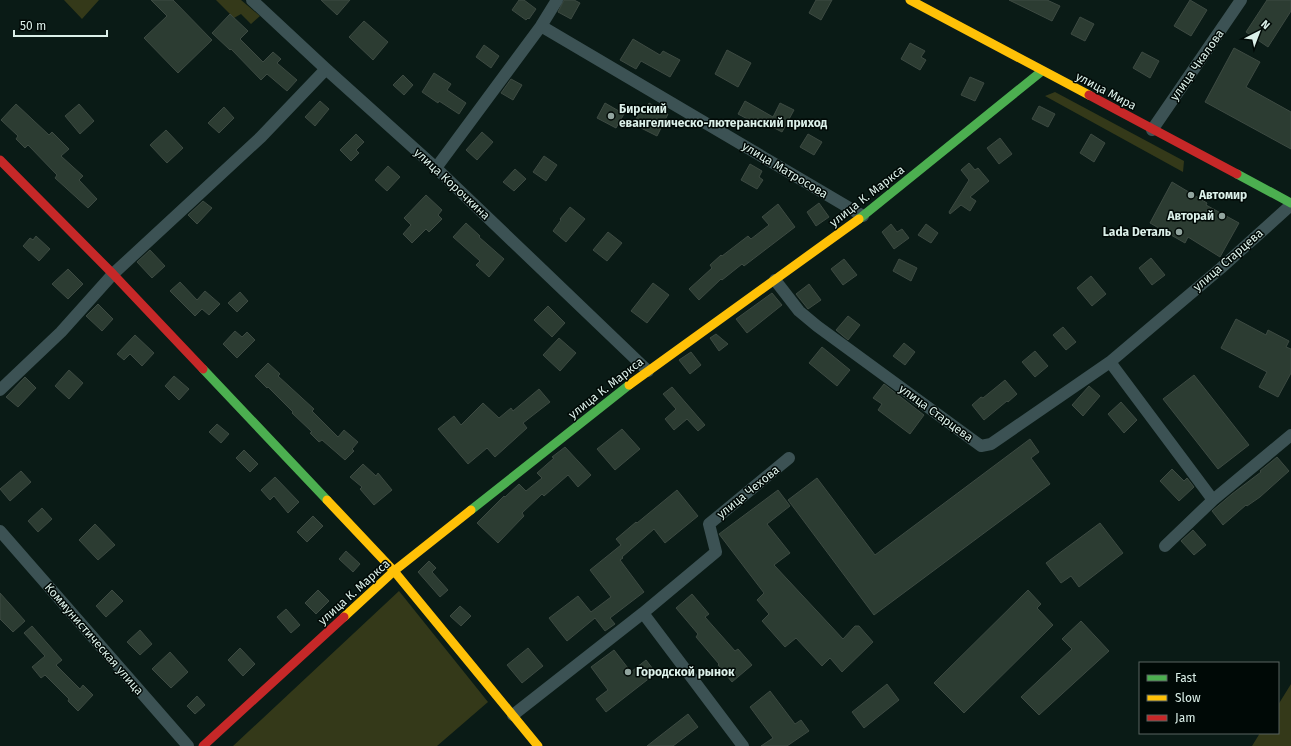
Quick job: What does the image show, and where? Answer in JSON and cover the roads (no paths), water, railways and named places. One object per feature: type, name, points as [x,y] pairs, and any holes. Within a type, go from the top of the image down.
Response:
[{"type":"main road","name":"улица Мира","points":[[910,0],[1291,204]]},
{"type":"main road","name":"улица К. Маркса","points":[[203,746],[394,571],[648,371],[863,216],[1042,71]]},
{"type":"main road","points":[[0,160],[113,274],[394,571],[538,746]]},
{"type":"street","name":"улица Корочкина","points":[[252,0],[436,168],[648,371]]},
{"type":"street","points":[[436,168],[541,26],[557,0]]},
{"type":"street","name":"улица Чкалова","points":[[1152,130],[1241,0]]},
{"type":"street","name":"улица Матросова","points":[[541,26],[863,216]]},
{"type":"street","points":[[0,390],[61,332],[113,274],[261,137],[326,69]]},
{"type":"street","name":"улица Старцева","points":[[775,280],[799,311],[817,326],[981,446],[991,444],[1110,362],[1221,268],[1291,204]]},
{"type":"street","points":[[1110,362],[1213,500]]},
{"type":"street","points":[[1165,546],[1213,500],[1291,435]]},
{"type":"street","name":"улица Чехова","points":[[513,715],[643,613],[716,552],[709,524],[789,458]]},
{"type":"street","name":"Коммунистическая улица","points":[[0,531],[188,746]]},
{"type":"street","points":[[643,613],[743,746]]},
{"type":"place","name":"Бирский евангелическо-лютеранский приход","points":[[611,116]]},
{"type":"place","name":"Автомир","points":[[1191,195]]},
{"type":"place","name":"Авторай","points":[[1222,216]]},
{"type":"place","name":"Lada Dеталь","points":[[1179,232]]},
{"type":"place","name":"Городской рынок","points":[[628,672]]}]
